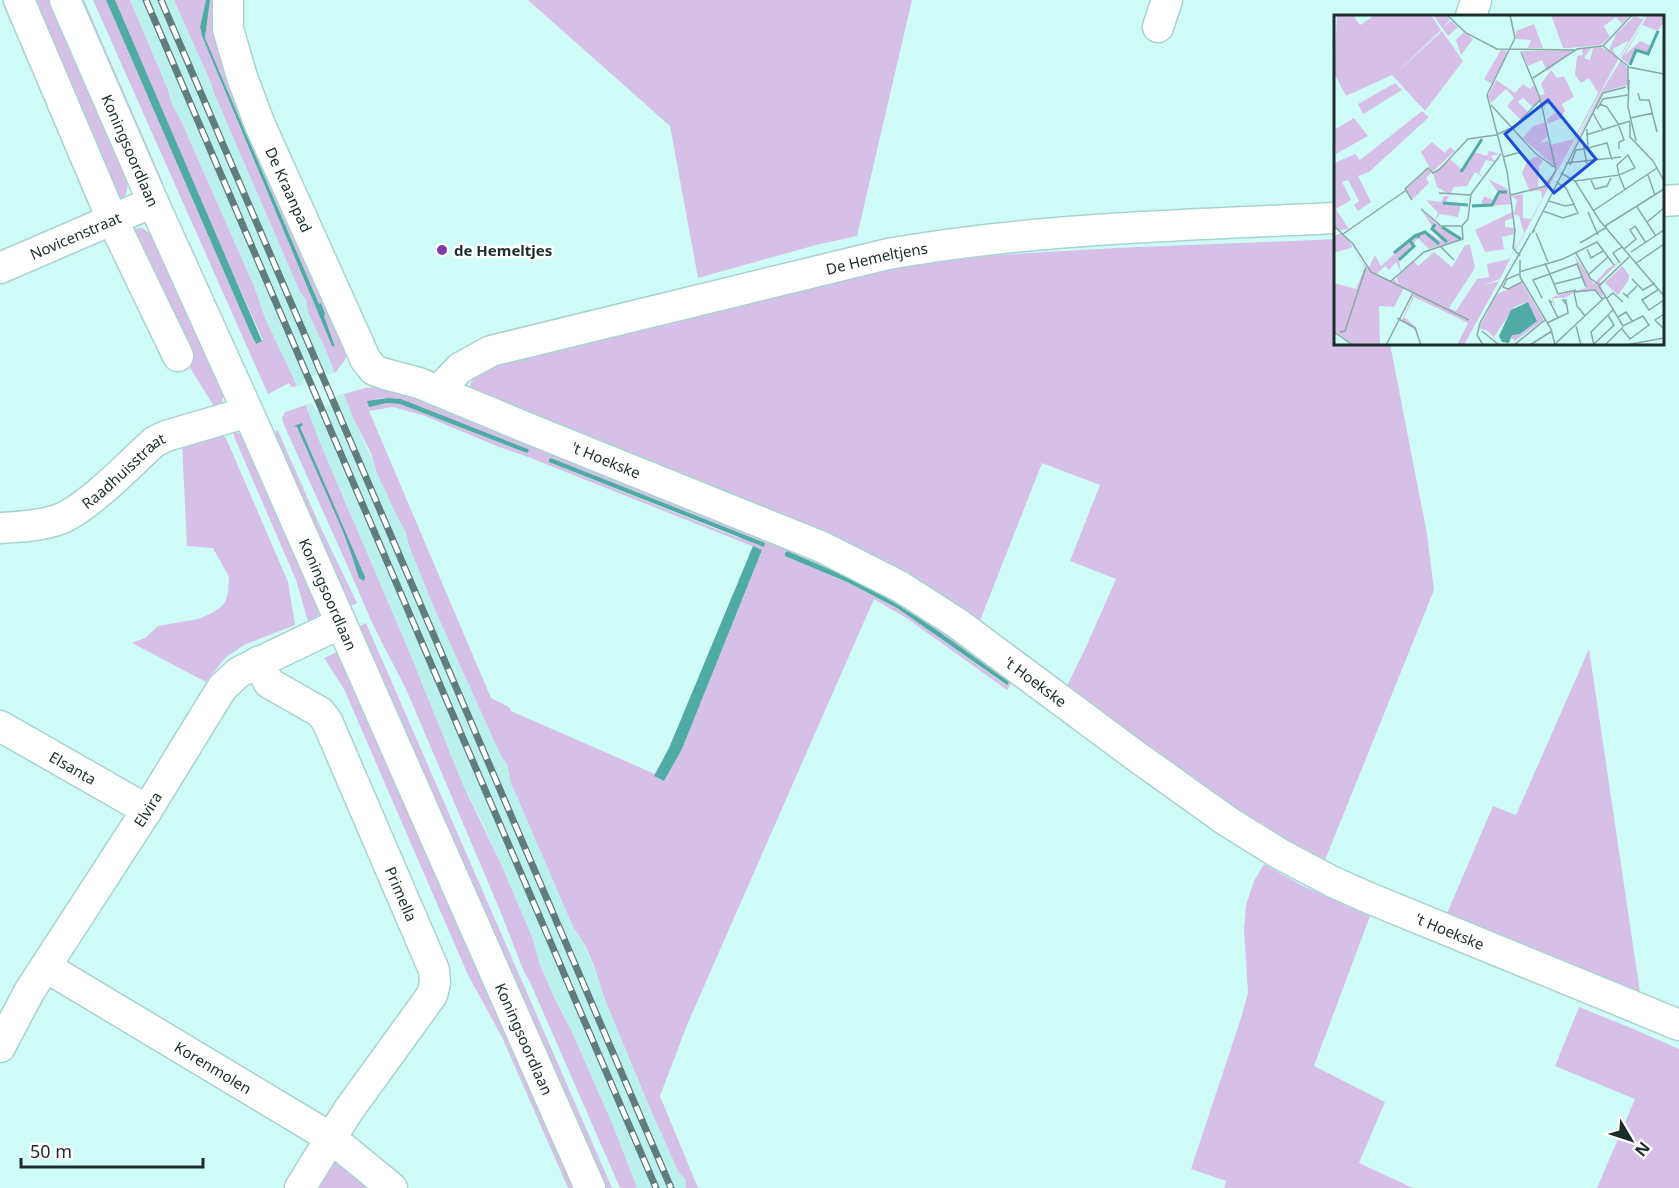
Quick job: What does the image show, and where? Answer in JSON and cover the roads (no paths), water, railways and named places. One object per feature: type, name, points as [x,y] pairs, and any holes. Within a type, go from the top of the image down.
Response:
[{"type":"street","points":[[19,0],[112,219],[178,356]]},
{"type":"street","name":"Koningsoordlaan","points":[[65,0],[590,1188]]},
{"type":"street","name":"De Kraanpad","points":[[228,0],[228,29],[242,77],[260,125],[365,358],[374,370]]},
{"type":"street","points":[[1471,15],[1476,0]]},
{"type":"street","points":[[1664,201],[1679,200]]},
{"type":"street","name":"Novicenstraat","points":[[0,268],[153,202]]},
{"type":"street","name":"De Hemeltjens","points":[[438,391],[460,368],[491,351],[888,254],[946,244],[1069,231],[1334,218]]},
{"type":"street","name":"'t Hoekske","points":[[374,370],[419,382],[857,563],[901,587],[957,623],[1227,821],[1280,854],[1360,894],[1679,1025]]},
{"type":"street","name":"Raadhuisstraat","points":[[0,528],[32,526],[61,518],[84,504],[154,442],[166,436],[248,412]]},
{"type":"street","name":"Elvira","points":[[0,1047],[29,993],[147,810],[222,688],[239,672],[341,623]]},
{"type":"street","name":"Primella","points":[[258,662],[269,683],[320,712],[327,721],[434,970],[435,983],[432,995],[331,1138]]},
{"type":"street","name":"Elsanta","points":[[0,726],[147,810]]},
{"type":"street","name":"Korenmolen","points":[[46,967],[331,1138],[392,1188]]},
{"type":"street","points":[[300,1188],[331,1138]]},
{"type":"railway","points":[[146,0],[656,1188]]},
{"type":"railway","points":[[161,0],[671,1188]]},
{"type":"place","name":"de Hemeltjes","points":[[442,250]]}]
